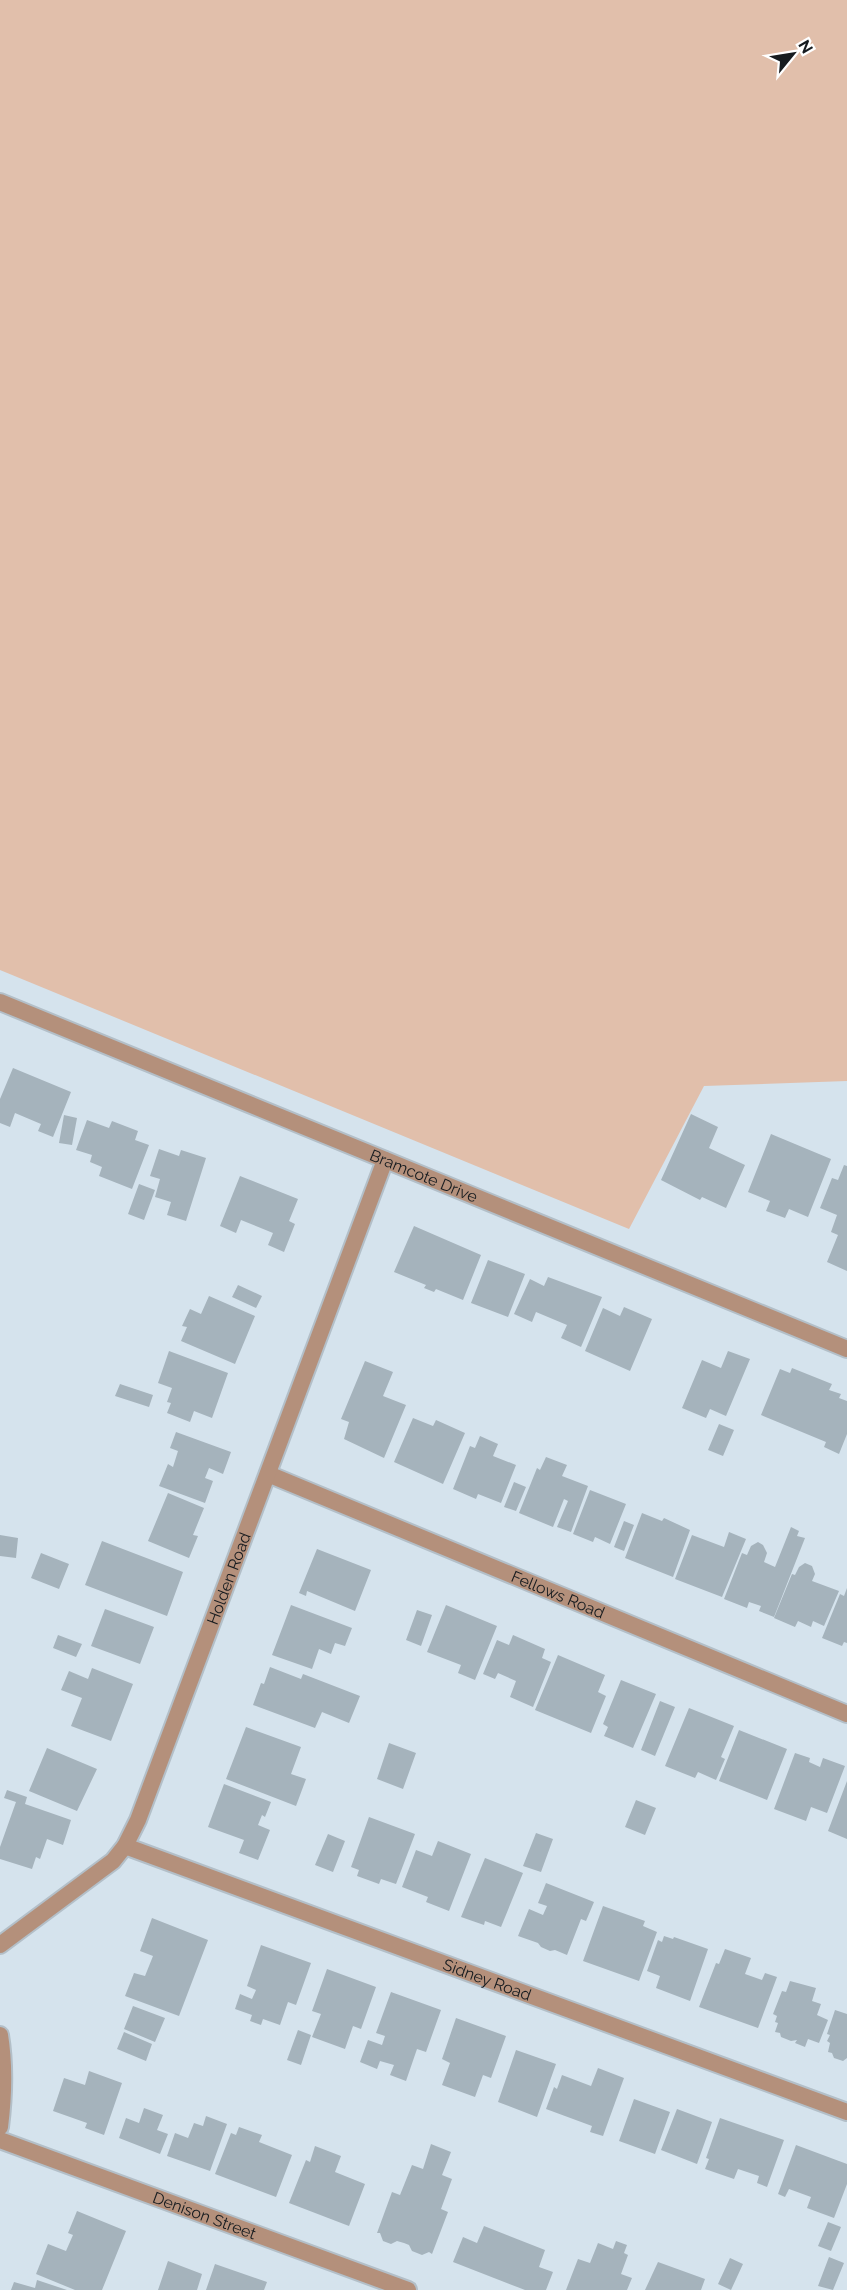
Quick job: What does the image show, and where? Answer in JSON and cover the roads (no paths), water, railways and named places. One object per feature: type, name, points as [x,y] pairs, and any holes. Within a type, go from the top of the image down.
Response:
[{"type":"street","name":"Bramcote Drive","points":[[0,1002],[847,1349]]},
{"type":"street","name":"Holden Road","points":[[0,1945],[113,1861],[125,1846],[138,1820],[385,1160]]},
{"type":"street","name":"Fellows Road","points":[[268,1474],[381,1523],[847,1714]]},
{"type":"street","name":"Sidney Road","points":[[125,1846],[847,2112]]},
{"type":"street","points":[[0,2035],[4,2061],[4,2099],[0,2127]]},
{"type":"street","name":"Denison Street","points":[[0,2140],[408,2290]]}]
